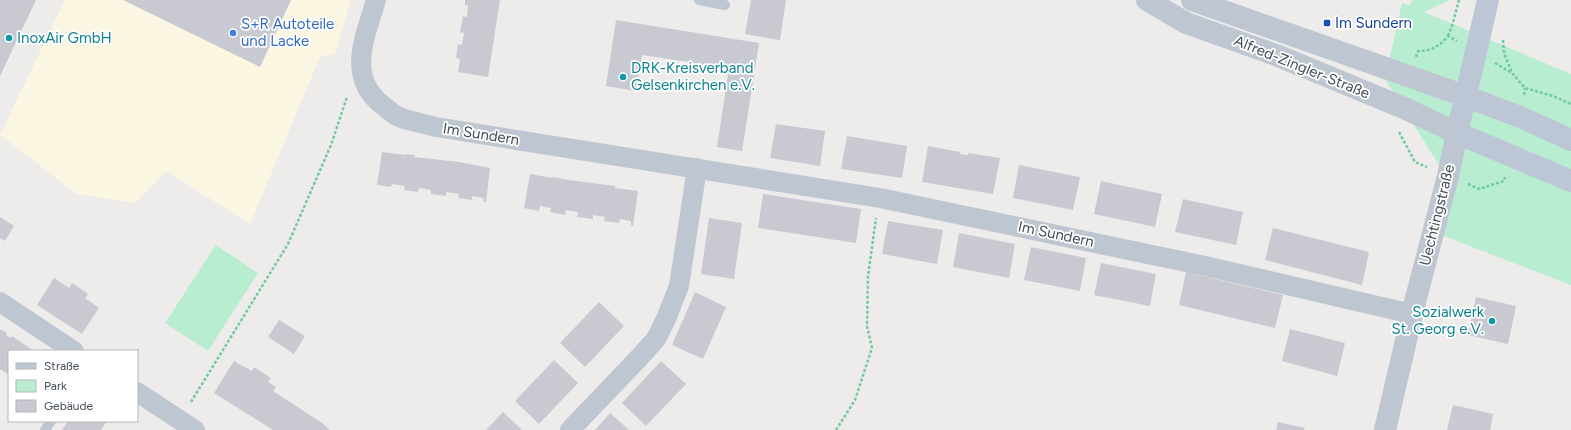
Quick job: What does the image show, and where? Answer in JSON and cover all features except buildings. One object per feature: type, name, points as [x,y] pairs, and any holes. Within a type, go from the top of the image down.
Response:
[{"type":"main road","name":"Uechtingstraße","points":[[1457,133],[1488,0]]},
{"type":"main road","points":[[1465,96],[1520,117],[1571,140]]},
{"type":"main road","points":[[1457,133],[1571,181]]},
{"type":"street","name":"Im Sundern","points":[[376,0],[362,49],[360,66],[365,84],[373,99],[397,116],[436,127],[880,198],[1205,266],[1412,314]]},
{"type":"street","name":"Alfred-Zingler-Straße","points":[[1147,0],[1186,22],[1276,55],[1404,108],[1457,133]]},
{"type":"street","name":"Alfred-Zingler-Straße","points":[[1192,0],[1465,96]]},
{"type":"street","name":"Uechtingstraße","points":[[1385,430],[1412,314],[1448,176],[1457,133]]},
{"type":"street","points":[[570,430],[637,360],[656,338],[666,319],[679,286],[697,168]]},
{"type":"street","points":[[0,302],[72,350]]},
{"type":"street","points":[[138,393],[188,425]]},
{"type":"lane","points":[[699,0],[725,5]]},
{"type":"path","points":[[1416,59],[1418,51],[1429,51],[1448,36],[1459,0]]},
{"type":"path","points":[[1448,36],[1458,41]]},
{"type":"path","points":[[1503,38],[1504,53],[1512,73]]},
{"type":"path","points":[[1498,64],[1512,73],[1526,88],[1553,96],[1571,104]]},
{"type":"path","points":[[188,425],[288,244],[332,145],[348,94],[365,84]]},
{"type":"path","points":[[1524,97],[1526,88]]},
{"type":"path","points":[[1400,126],[1399,131],[1415,162],[1430,169]]},
{"type":"path","points":[[1467,184],[1479,188],[1504,181],[1505,176]]},
{"type":"path","points":[[836,430],[855,400],[872,348],[866,326],[868,276],[880,198]]},
{"type":"shaded area","points":[[65,0],[351,0],[335,54],[320,57],[250,224],[166,171],[135,203],[77,194],[0,135]]},
{"type":"green space","points":[[1412,0],[1450,0],[1424,12],[1571,74],[1571,285],[1436,233],[1444,173],[1385,79],[1402,3],[1410,6]]},
{"type":"green space","points":[[216,245],[258,273],[208,351],[165,323]]},
{"type":"place","name":"Im Sundern","points":[[1327,23]]},
{"type":"place","name":"S+R Autoteile und Lacke","points":[[233,33]]},
{"type":"place","name":"InoxAir GmbH","points":[[9,38]]},
{"type":"place","name":"DRK-Kreisverband Gelsenkirchen e.V.","points":[[623,77]]},
{"type":"place","name":"Sozialwerk St. Georg e.V.","points":[[1492,321]]}]
